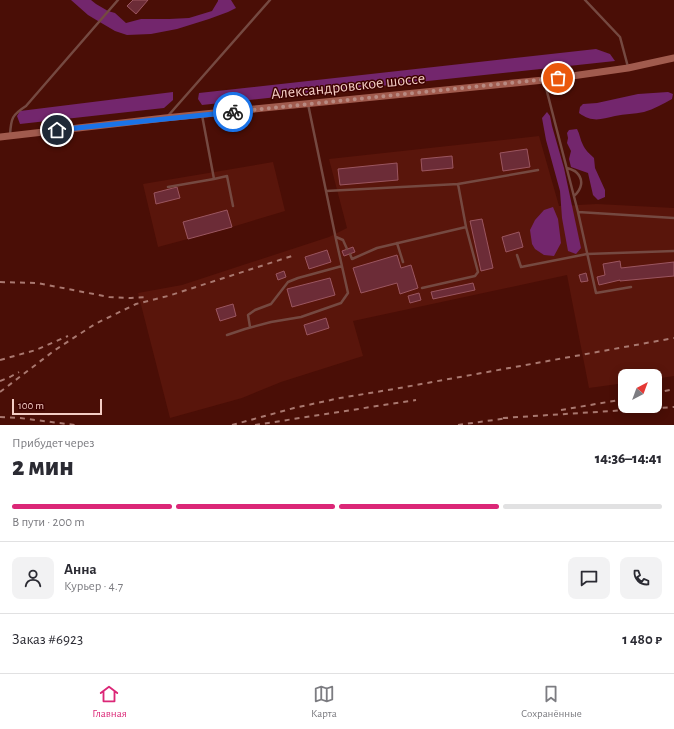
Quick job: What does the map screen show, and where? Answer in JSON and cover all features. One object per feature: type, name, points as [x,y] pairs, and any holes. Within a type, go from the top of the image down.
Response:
[{"type":"main road","name":"Александровское шоссе","points":[[0,137],[165,118],[544,80],[628,68],[674,58]]},
{"type":"lane","points":[[10,136],[11,121],[16,113],[26,106],[118,0]]},
{"type":"lane","points":[[165,118],[269,0]]},
{"type":"lane","points":[[585,0],[620,37],[628,68]]},
{"type":"lane","points":[[544,80],[578,212],[596,293],[631,287]]},
{"type":"lane","points":[[227,335],[250,327],[301,317],[341,302],[348,293],[308,104]]},
{"type":"lane","points":[[202,115],[214,179]]},
{"type":"lane","points":[[567,168],[576,171],[581,180],[582,186],[578,193],[574,196]]},
{"type":"lane","points":[[326,191],[458,184],[538,170]]},
{"type":"lane","points":[[168,187],[227,176],[232,206]]},
{"type":"lane","points":[[422,288],[476,276],[478,272],[466,227],[458,184]]},
{"type":"lane","points":[[578,212],[674,218]]},
{"type":"lane","points":[[350,254],[352,259],[377,248],[466,227]]},
{"type":"lane","points":[[336,236],[343,240],[347,249]]},
{"type":"lane","points":[[397,243],[403,262]]},
{"type":"lane","points":[[517,255],[521,266],[587,254],[674,251]]},
{"type":"lane","points":[[250,327],[248,315],[255,310],[271,304],[288,282],[342,266]]},
{"type":"shaded area","points":[[71,0],[91,0],[108,11],[115,13],[126,23],[141,19],[189,18],[212,11],[218,0],[231,0],[236,8],[209,19],[177,29],[151,34],[127,35],[115,31],[88,15]]},
{"type":"shaded area","points":[[596,49],[610,54],[615,61],[202,105],[198,99],[199,93]]},
{"type":"shaded area","points":[[173,92],[173,100],[164,108],[20,124],[17,116],[20,111]]},
{"type":"shaded area","points":[[668,92],[673,94],[672,99],[644,112],[601,119],[589,118],[579,113],[580,107],[583,104],[597,103],[638,94]]},
{"type":"shaded area","points":[[547,112],[550,116],[564,168],[581,248],[576,254],[568,251],[562,218],[560,191],[546,140],[542,118]]},
{"type":"shaded area","points":[[577,129],[584,147],[594,158],[595,168],[605,190],[605,197],[598,200],[593,195],[588,173],[571,167],[569,159],[571,151],[567,143],[567,133],[569,130]]},
{"type":"shaded area","points":[[539,136],[559,206],[597,204],[674,208],[674,376],[662,378],[662,369],[618,369],[618,384],[589,388],[567,275],[353,321],[363,356],[281,382],[242,398],[170,418],[138,293],[182,285],[329,237],[347,228],[329,159]]},
{"type":"shaded area","points":[[273,162],[285,211],[158,247],[143,184]]},
{"type":"shaded area","points":[[553,207],[558,219],[561,243],[554,256],[544,255],[535,249],[532,244],[530,230],[535,220],[544,210]]},
{"type":"building","points":[[133,0],[148,0],[136,14],[127,6]]},
{"type":"building","points":[[527,149],[530,167],[503,171],[500,153]]},
{"type":"building","points":[[452,156],[453,168],[422,171],[421,159]]},
{"type":"building","points":[[397,163],[398,180],[340,185],[338,169]]},
{"type":"building","points":[[177,187],[180,198],[156,204],[154,193]]},
{"type":"building","points":[[227,210],[232,227],[188,239],[183,222]]},
{"type":"building","points":[[482,219],[493,268],[481,271],[470,221]]},
{"type":"building","points":[[519,232],[523,247],[506,252],[502,237]]},
{"type":"building","points":[[353,247],[355,252],[344,256],[342,251]]},
{"type":"building","points":[[327,250],[331,262],[309,269],[305,257]]},
{"type":"building","points":[[397,255],[401,268],[411,265],[418,288],[400,294],[397,283],[361,293],[353,268]]},
{"type":"building","points":[[620,261],[621,268],[674,262],[674,276],[620,280],[599,285],[597,277],[605,275],[603,264]]},
{"type":"building","points":[[284,271],[286,277],[278,280],[276,274]]},
{"type":"building","points":[[586,273],[588,281],[581,282],[579,275]]},
{"type":"building","points":[[330,278],[335,295],[292,307],[287,289]]},
{"type":"building","points":[[473,283],[475,290],[433,299],[431,292]]},
{"type":"building","points":[[419,293],[421,300],[410,303],[408,296]]},
{"type":"building","points":[[233,304],[236,316],[220,321],[216,309]]},
{"type":"building","points":[[326,318],[329,328],[307,335],[304,325]]},
{"type":"railway","points":[[0,392],[55,350],[95,324],[136,304],[168,296],[295,255]]},
{"type":"railway","points":[[0,282],[37,283],[109,297],[148,297]]},
{"type":"railway","points":[[0,360],[36,350],[68,336]]},
{"type":"railway","points":[[232,425],[294,408],[340,398],[674,338]]},
{"type":"railway","points":[[0,381],[19,372]]},
{"type":"railway","points":[[662,392],[674,389]]},
{"type":"railway","points":[[255,425],[416,400]]},
{"type":"railway","points":[[561,410],[618,400]]},
{"type":"railway","points":[[503,418],[674,407]]},
{"type":"railway","points":[[0,417],[75,425]]},
{"type":"railway","points":[[458,425],[508,418]]},
{"type":"way so far","points":[[233,112],[558,78]]},
{"type":"route","points":[[57,130],[233,112]]}]
